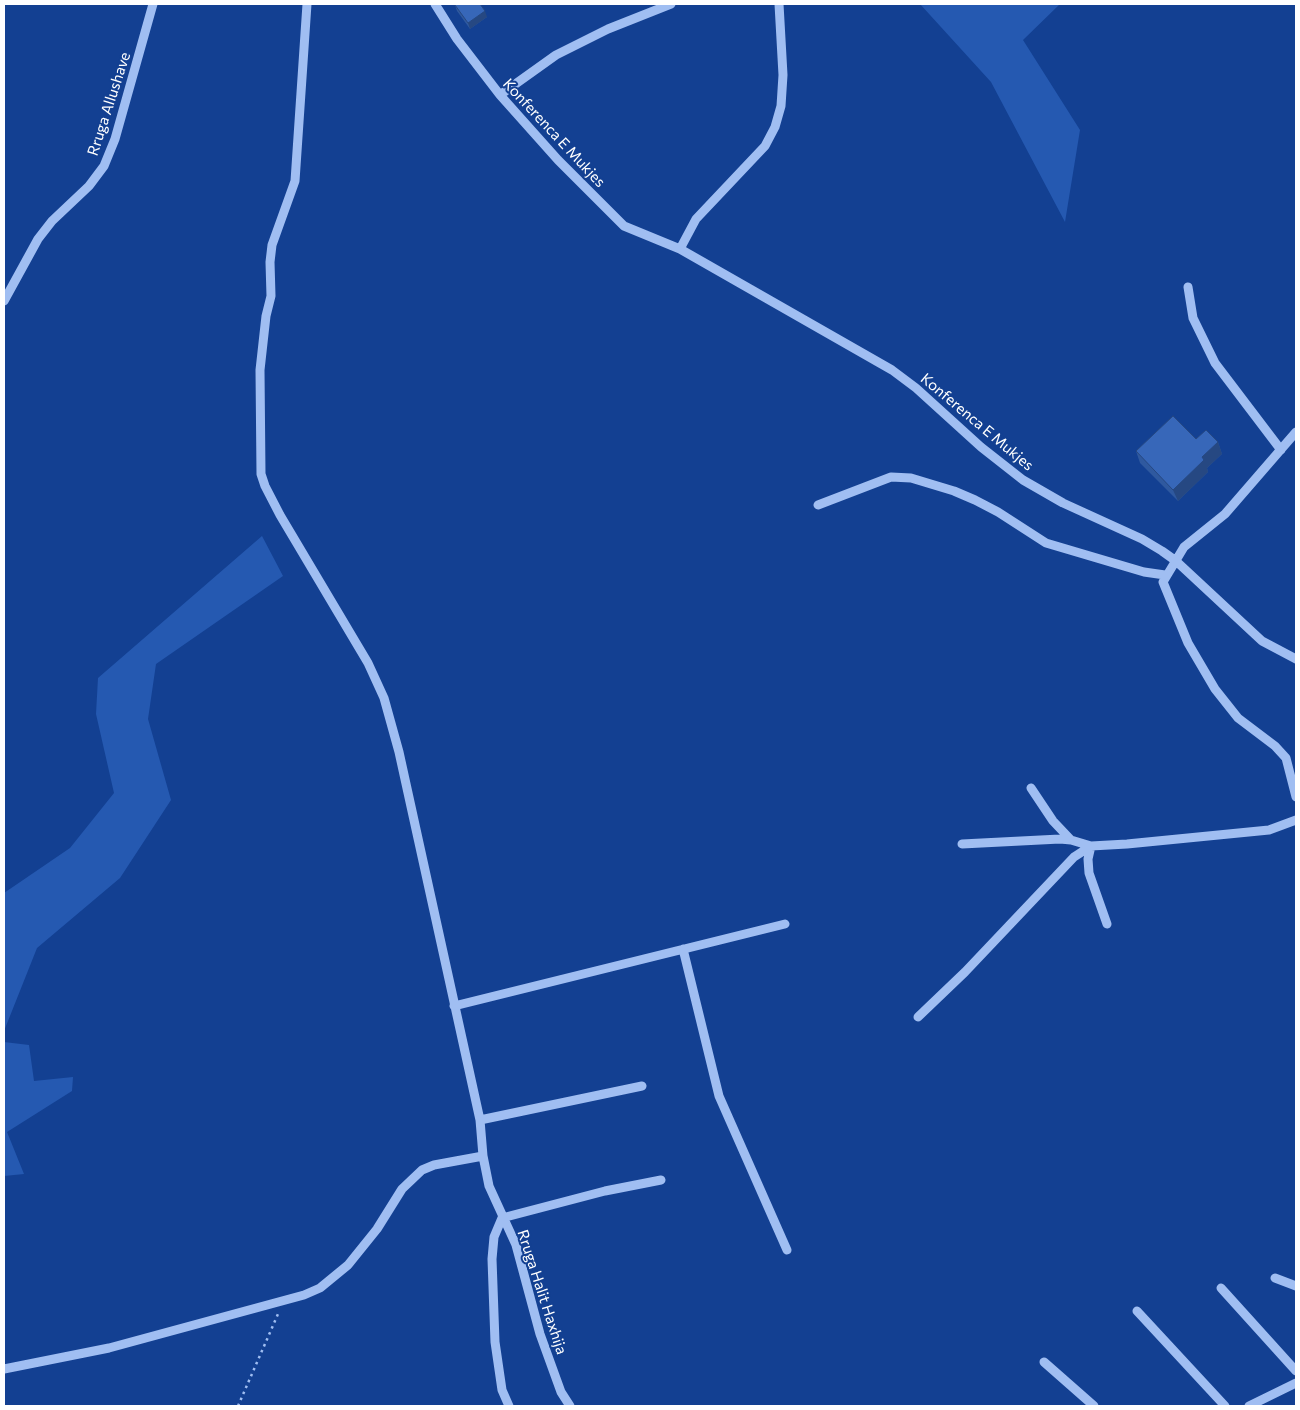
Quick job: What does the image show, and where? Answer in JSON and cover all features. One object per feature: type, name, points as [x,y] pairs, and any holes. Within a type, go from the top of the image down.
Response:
[{"type":"street","name":"Rruga Allushave","points":[[4,300],[38,239],[52,222],[89,186],[104,166],[115,139],[153,4]]},
{"type":"street","name":"Rruga Halit Haxhija","points":[[306,4],[295,181],[272,245],[270,262],[271,296],[266,316],[260,370],[261,474],[280,515],[368,663],[384,698],[400,752],[480,1120],[483,1156],[489,1186],[516,1245],[540,1334],[561,1392],[570,1406]]},
{"type":"street","name":"Konferenca E Mukjes","points":[[435,4],[457,39],[500,95],[558,160],[624,226],[680,249],[892,370],[916,388],[981,447],[1036,488],[1142,539],[1176,561],[1245,627],[1275,650],[1296,659]]},
{"type":"street","points":[[500,95],[556,55],[608,29],[671,4]]},
{"type":"street","points":[[680,249],[696,219],[765,146],[775,126],[781,106],[783,75],[779,4]]},
{"type":"street","points":[[1188,286],[1194,318],[1215,364],[1281,450]]},
{"type":"street","points":[[1296,432],[1226,514],[1193,538],[1165,575],[1163,582],[1188,643],[1215,689],[1238,718],[1274,746],[1286,758],[1296,797]]},
{"type":"street","points":[[818,505],[891,476],[911,478],[954,491],[975,500],[1019,524],[1031,535],[1054,546],[1144,572],[1165,575]]},
{"type":"street","points":[[1286,758],[1296,760]]},
{"type":"street","points":[[1031,788],[1053,821],[1071,840]]},
{"type":"street","points":[[962,844],[1071,840],[1090,846],[1269,830],[1296,820]]},
{"type":"street","points":[[1090,846],[1088,859],[1089,873],[1107,924]]},
{"type":"street","points":[[918,1017],[965,972],[1074,857],[1090,846]]},
{"type":"street","points":[[454,1006],[785,924]]},
{"type":"street","points":[[682,950],[719,1096],[787,1250]]},
{"type":"street","points":[[480,1120],[642,1086]]},
{"type":"street","points":[[4,1369],[110,1348],[283,1302],[320,1288],[348,1265],[377,1229],[402,1190],[422,1170],[434,1165],[483,1156]]},
{"type":"street","points":[[509,1406],[502,1390],[495,1332],[492,1259],[494,1237],[502,1218],[605,1191],[661,1180]]},
{"type":"street","points":[[1275,1278],[1296,1286]]},
{"type":"street","points":[[1222,1288],[1296,1371]]},
{"type":"street","points":[[1137,1311],[1225,1406]]},
{"type":"street","points":[[1044,1362],[1094,1406]]},
{"type":"street","points":[[1249,1406],[1296,1383]]},
{"type":"path","points":[[238,1406],[283,1302]]},
{"type":"shaded area","points":[[920,4],[1060,4],[1023,40],[1080,130],[1065,222],[991,82]]},
{"type":"shaded area","points":[[262,536],[283,576],[156,664],[148,719],[171,800],[120,878],[37,948],[4,1031],[4,893],[70,848],[114,793],[96,714],[98,678]]},
{"type":"shaded area","points":[[4,1042],[29,1045],[34,1081],[73,1077],[72,1091],[7,1132],[24,1174],[4,1176]]},
{"type":"building","points":[[456,4],[480,4],[485,11],[468,23]]},
{"type":"building","points":[[1173,416],[1196,439],[1206,430],[1218,442],[1202,457],[1204,460],[1173,490],[1136,451]]}]
